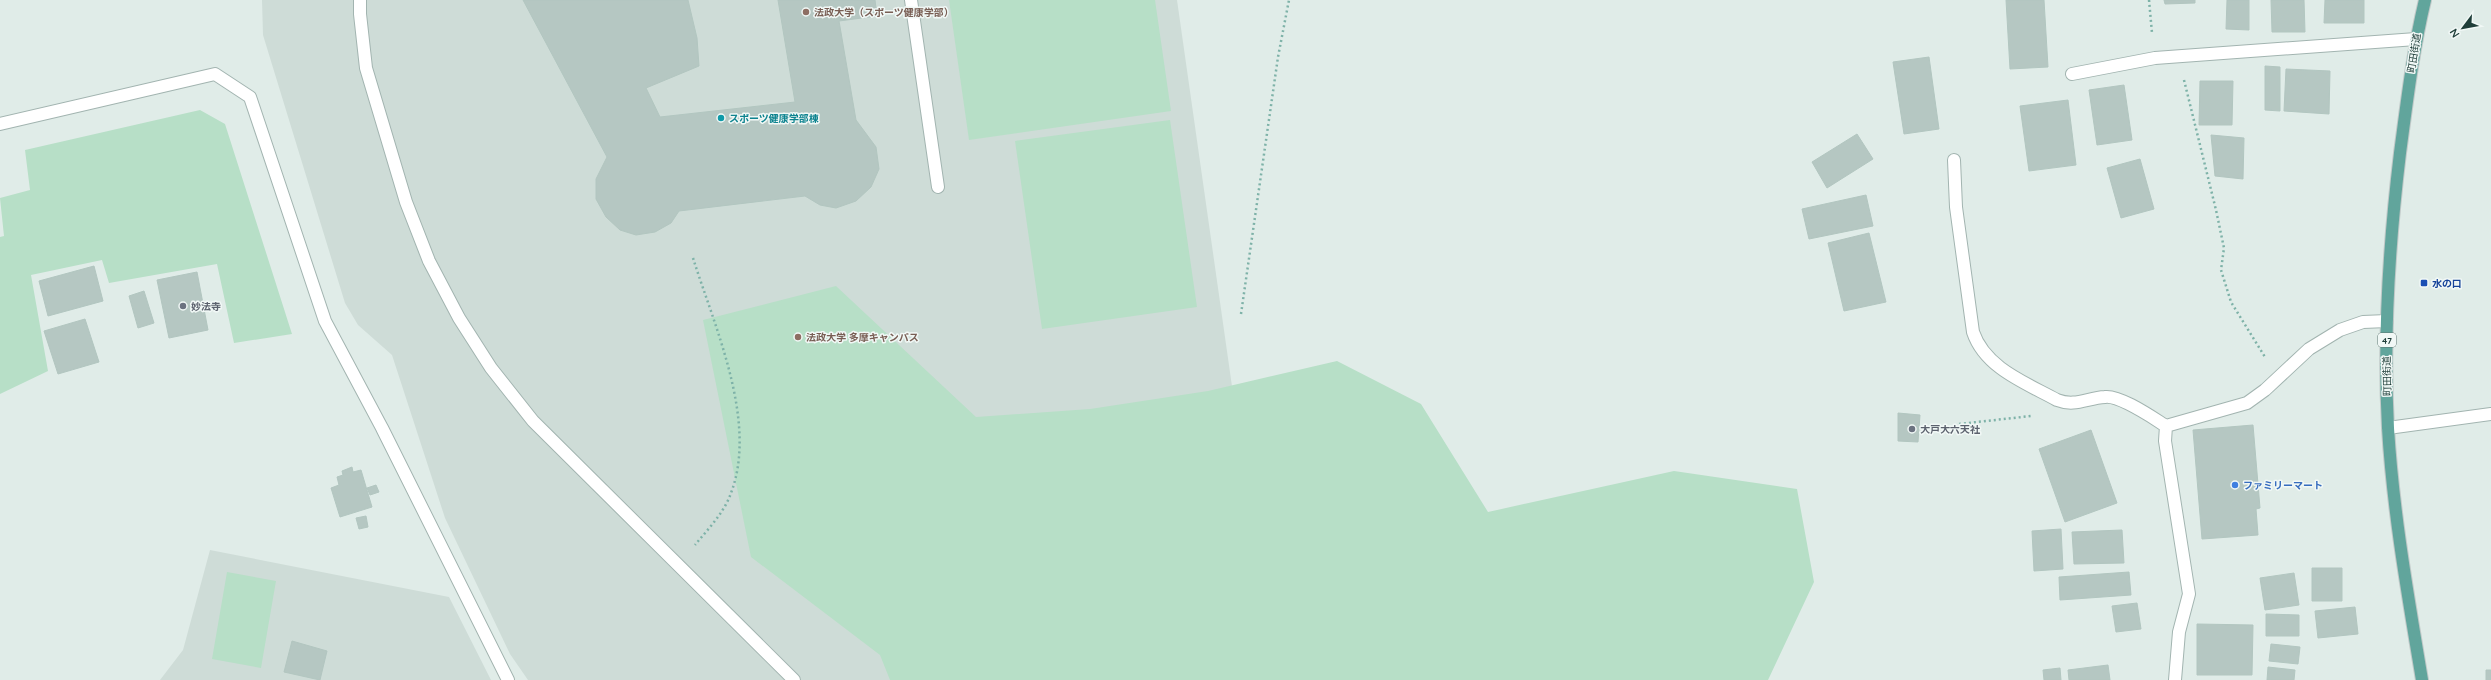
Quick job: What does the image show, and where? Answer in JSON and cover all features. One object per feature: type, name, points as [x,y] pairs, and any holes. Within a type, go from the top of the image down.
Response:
[{"type":"main road","name":"町田街道","points":[[2422,680],[2402,564],[2388,428],[2387,321],[2388,268],[2394,203],[2416,39],[2425,0]]},
{"type":"street","points":[[360,0],[360,14],[366,68],[406,202],[428,261],[490,368],[534,421],[794,680]]},
{"type":"street","points":[[911,0],[938,187]]},
{"type":"street","points":[[2072,74],[2155,58],[2416,39]]},
{"type":"street","points":[[0,124],[215,74],[250,97],[325,321],[382,428],[508,680]]},
{"type":"street","points":[[1954,160],[1956,207],[1976,341],[1993,363],[2033,388],[2068,404],[2106,396],[2121,401],[2166,426],[2247,403],[2265,390],[2279,375],[2309,349],[2340,330],[2363,322],[2387,321]]},
{"type":"street","points":[[2388,428],[2491,414]]},
{"type":"street","points":[[2166,426],[2165,441],[2189,594],[2179,632],[2175,680]]},
{"type":"path","points":[[1241,314],[1278,57],[1290,0]]},
{"type":"path","points":[[2149,0],[2155,58]]},
{"type":"path","points":[[2178,56],[2224,248],[2221,270],[2223,277],[2231,302],[2254,342],[2279,375]]},
{"type":"path","points":[[693,258],[729,372],[738,408],[741,452],[731,494],[718,517],[693,547]]},
{"type":"path","points":[[1959,424],[2060,412],[2068,404]]},
{"type":"shaded area","name":"法政大学 多摩キャンパス","points":[[262,0],[1177,0],[1257,562],[1181,680],[528,680],[510,654],[445,518],[392,355],[358,325],[345,303],[263,35]]},
{"type":"shaded area","points":[[210,550],[449,597],[491,680],[160,680],[183,650]]},
{"type":"green space","points":[[949,0],[1155,0],[1171,111],[969,140]]},
{"type":"green space","points":[[200,110],[225,124],[292,334],[234,343],[217,264],[109,283],[102,260],[31,275],[48,371],[0,394],[0,237],[4,236],[0,198],[30,190],[25,150]]},
{"type":"green space","points":[[1170,120],[1197,307],[1042,329],[1015,141]]},
{"type":"green space","points":[[836,286],[976,417],[1090,409],[1208,391],[1337,361],[1421,404],[1488,512],[1674,471],[1797,489],[1814,582],[1768,680],[890,680],[880,655],[751,557],[703,320]]},
{"type":"green space","points":[[227,572],[276,581],[261,668],[212,659]]},
{"type":"building","name":"スポーツ健康学部棟","points":[[523,0],[688,0],[697,38],[699,66],[646,88],[660,117],[795,102],[778,0],[875,0],[877,16],[839,21],[856,120],[876,147],[879,169],[871,187],[856,201],[836,208],[820,205],[805,196],[679,211],[671,223],[655,232],[636,235],[620,230],[606,217],[596,199],[596,179],[607,157]]},
{"type":"building","points":[[2006,0],[2044,0],[2048,67],[2010,69]]},
{"type":"building","points":[[2164,0],[2195,0],[2195,3],[2165,4]]},
{"type":"building","points":[[2227,0],[2249,0],[2249,30],[2226,29]]},
{"type":"building","points":[[2271,0],[2304,0],[2305,32],[2272,32]]},
{"type":"building","points":[[2325,0],[2364,0],[2364,23],[2324,23]]},
{"type":"building","points":[[1929,57],[1939,129],[1904,134],[1893,62]]},
{"type":"building","points":[[2265,66],[2280,67],[2280,111],[2265,110]]},
{"type":"building","points":[[2286,69],[2330,71],[2329,114],[2284,111]]},
{"type":"building","points":[[2200,81],[2233,81],[2232,125],[2199,125]]},
{"type":"building","points":[[2124,85],[2132,140],[2097,145],[2089,90]]},
{"type":"building","points":[[2068,100],[2076,165],[2029,171],[2020,106]]},
{"type":"building","points":[[1857,134],[1873,159],[1827,188],[1812,162]]},
{"type":"building","points":[[2211,135],[2244,138],[2243,179],[2215,176]]},
{"type":"building","points":[[2140,159],[2154,209],[2121,218],[2107,168]]},
{"type":"building","points":[[1866,195],[1873,226],[1809,239],[1802,209]]},
{"type":"building","points":[[1869,233],[1886,302],[1844,311],[1828,243]]},
{"type":"building","points":[[94,266],[103,301],[48,316],[39,281]]},
{"type":"building","points":[[197,272],[208,330],[169,338],[157,280]]},
{"type":"building","points":[[144,291],[154,323],[138,328],[129,296]]},
{"type":"building","points":[[85,319],[99,362],[58,374],[44,331]]},
{"type":"building","points":[[1898,413],[1920,415],[1918,442],[1898,441]]},
{"type":"building","points":[[2253,425],[2260,508],[2256,509],[2258,535],[2202,539],[2193,430]]},
{"type":"building","points":[[2091,430],[2117,503],[2065,522],[2039,449]]},
{"type":"building","points":[[352,467],[353,472],[361,470],[372,507],[340,517],[331,488],[339,485],[337,477],[343,475],[342,471]]},
{"type":"building","points":[[376,485],[379,492],[370,495],[367,488]]},
{"type":"building","points":[[366,516],[368,527],[359,529],[356,518]]},
{"type":"building","points":[[2061,529],[2063,569],[2034,571],[2032,531]]},
{"type":"building","points":[[2122,530],[2124,563],[2074,564],[2072,532]]},
{"type":"building","points":[[2312,568],[2342,568],[2342,601],[2312,601]]},
{"type":"building","points":[[2129,572],[2131,595],[2060,600],[2059,577]]},
{"type":"building","points":[[2294,573],[2299,605],[2265,610],[2260,578]]},
{"type":"building","points":[[2137,603],[2141,629],[2116,632],[2112,606]]},
{"type":"building","points":[[2355,607],[2358,634],[2318,638],[2315,611]]},
{"type":"building","points":[[2266,614],[2299,615],[2299,636],[2266,636]]},
{"type":"building","points":[[2197,624],[2253,625],[2252,675],[2197,675]]},
{"type":"building","points":[[292,641],[327,651],[320,680],[284,672]]},
{"type":"building","points":[[2271,644],[2300,647],[2298,664],[2269,661]]},
{"type":"building","points":[[2108,665],[2110,680],[2069,680],[2068,670]]},
{"type":"building","points":[[2268,667],[2295,670],[2294,680],[2267,680]]},
{"type":"building","points":[[2060,668],[2061,680],[2044,680],[2043,670]]},
{"type":"building","points":[[2486,670],[2491,670],[2491,680],[2486,680]]},
{"type":"place","name":"法政大学（スポーツ健康学部）","points":[[806,12]]},
{"type":"place","name":"スポーツ健康学部棟","points":[[721,118]]},
{"type":"place","name":"水の口","points":[[2424,283]]},
{"type":"place","name":"妙法寺","points":[[183,306]]},
{"type":"place","name":"法政大学 多摩キャンパス","points":[[798,337]]},
{"type":"place","name":"大戸大六天社","points":[[1912,429]]},
{"type":"place","name":"ファミリーマート","points":[[2235,485]]}]
